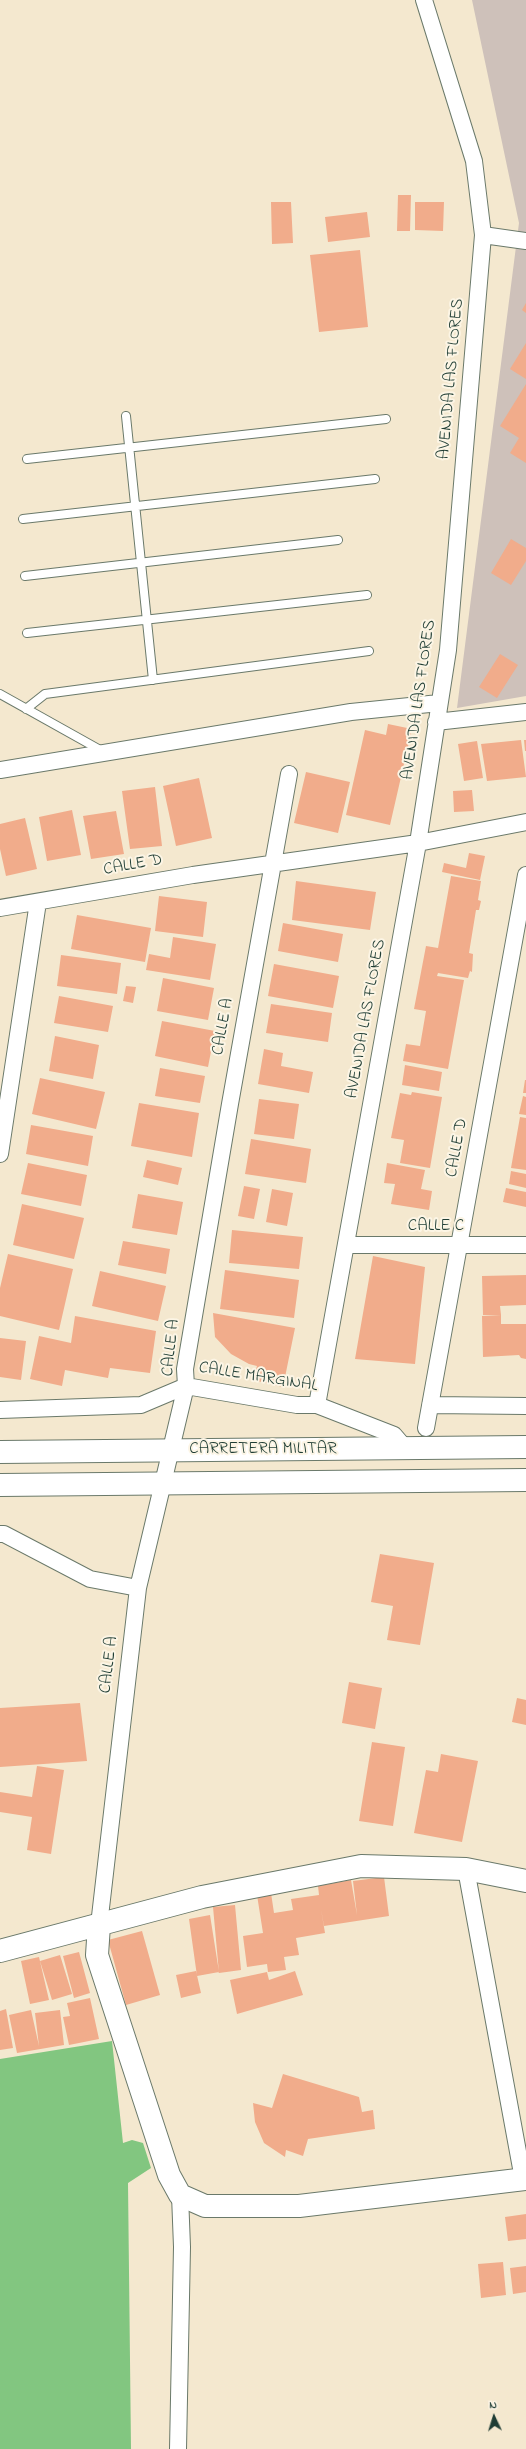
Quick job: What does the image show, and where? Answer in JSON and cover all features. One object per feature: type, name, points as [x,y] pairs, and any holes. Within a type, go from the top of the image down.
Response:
[{"type":"street","name":"AVENIDA LAS FLORES","points":[[317,1405],[418,843],[448,650],[484,235],[474,161],[424,0]]},
{"type":"street","points":[[484,235],[526,241]]},
{"type":"street","points":[[0,770],[351,712],[439,703]]},
{"type":"street","points":[[436,722],[526,712]]},
{"type":"street","name":"CALLE A","points":[[99,1926],[138,1588],[186,1386],[185,1369],[190,1338],[289,774]]},
{"type":"street","name":"CALLE D","points":[[0,908],[274,864],[418,843],[526,822]]},
{"type":"street","name":"CALLE D","points":[[426,1428],[526,875]]},
{"type":"street","points":[[0,1154],[38,902]]},
{"type":"street","name":"CALLE C","points":[[346,1245],[526,1245]]},
{"type":"street","name":"CALLE MARGINAL","points":[[0,1410],[141,1405],[186,1386],[297,1405],[317,1405],[394,1435],[406,1449]]},
{"type":"street","points":[[430,1405],[526,1406]]},
{"type":"street","name":"CARRETERA MILITAR","points":[[0,1452],[526,1447]]},
{"type":"street","name":"CARRETERA MILITAR","points":[[0,1485],[526,1480]]},
{"type":"street","points":[[0,1534],[4,1534],[90,1579],[138,1588]]},
{"type":"street","points":[[0,1951],[99,1926],[202,1897],[361,1866],[466,1869],[526,1881]]},
{"type":"street","points":[[180,2195],[205,2206],[299,2206],[524,2179],[466,1869]]},
{"type":"street","points":[[99,1926],[97,1955],[169,2176],[180,2195],[182,2247],[178,2449]]},
{"type":"lane","points":[[126,416],[153,680]]},
{"type":"lane","points":[[27,459],[130,449],[386,419]]},
{"type":"lane","points":[[23,519],[375,479]]},
{"type":"lane","points":[[26,576],[338,540]]},
{"type":"lane","points":[[27,632],[367,596]]},
{"type":"lane","points":[[26,709],[45,694],[369,651]]},
{"type":"lane","points":[[0,694],[106,752]]},
{"type":"shaded area","points":[[472,0],[526,0],[526,696],[457,708],[519,223]]},
{"type":"green space","points":[[112,2041],[123,2143],[132,2140],[143,2143],[151,2168],[128,2183],[131,2449],[0,2449],[0,2059]]},
{"type":"building","points":[[398,195],[411,195],[410,231],[397,231]]},
{"type":"building","points":[[271,202],[291,202],[293,243],[272,244]]},
{"type":"building","points":[[415,202],[444,202],[443,231],[415,230]]},
{"type":"building","points":[[367,212],[370,237],[328,242],[325,217]]},
{"type":"building","points":[[360,250],[368,327],[319,332],[310,255]]},
{"type":"building","points":[[526,303],[526,313],[522,310]]},
{"type":"building","points":[[526,343],[526,379],[510,369]]},
{"type":"building","points":[[526,384],[526,463],[510,453],[519,438],[500,426]]},
{"type":"building","points":[[511,539],[526,548],[526,561],[511,585],[491,573]]},
{"type":"building","points":[[500,654],[518,665],[497,698],[479,687]]},
{"type":"building","points":[[388,724],[412,729],[390,825],[346,815],[365,730],[386,735]]},
{"type":"building","points":[[521,740],[526,777],[487,781],[481,744]]},
{"type":"building","points":[[524,740],[526,740],[526,751],[525,751]]},
{"type":"building","points":[[477,741],[483,778],[464,781],[458,744]]},
{"type":"building","points":[[306,772],[350,782],[338,833],[294,823]]},
{"type":"building","points":[[199,778],[212,838],[176,846],[163,786]]},
{"type":"building","points":[[155,787],[162,846],[130,849],[122,791]]},
{"type":"building","points":[[472,790],[474,811],[454,812],[453,791]]},
{"type":"building","points":[[72,810],[81,855],[47,861],[39,817]]},
{"type":"building","points":[[116,811],[124,854],[91,859],[83,816]]},
{"type":"building","points":[[25,818],[37,869],[6,876],[0,849],[0,824]]},
{"type":"building","points":[[469,853],[485,856],[480,880],[442,872],[444,863],[466,868]]},
{"type":"building","points":[[451,876],[481,881],[478,900],[481,901],[479,910],[476,910],[469,953],[473,954],[472,972],[470,971],[468,978],[438,973],[437,976],[464,980],[448,1069],[403,1061],[406,1044],[420,1046],[426,1011],[414,1009],[426,946],[438,948]]},
{"type":"building","points":[[296,881],[376,892],[370,930],[292,920]]},
{"type":"building","points":[[159,896],[207,902],[203,937],[155,931]]},
{"type":"building","points":[[77,915],[151,928],[145,962],[71,949]]},
{"type":"building","points":[[283,923],[343,934],[338,962],[278,951]]},
{"type":"building","points":[[173,937],[216,944],[210,980],[146,970],[149,954],[170,958]]},
{"type":"building","points":[[61,955],[121,963],[117,994],[57,986]]},
{"type":"building","points":[[274,964],[339,976],[333,1008],[268,996]]},
{"type":"building","points":[[163,978],[214,988],[208,1020],[157,1011]]},
{"type":"building","points":[[126,986],[136,987],[133,1003],[123,1001]]},
{"type":"building","points":[[59,996],[113,1006],[108,1032],[54,1023]]},
{"type":"building","points":[[271,1004],[332,1013],[328,1042],[266,1033]]},
{"type":"building","points":[[162,1021],[215,1031],[208,1067],[155,1056]]},
{"type":"building","points":[[55,1036],[99,1045],[93,1079],[49,1071]]},
{"type":"building","points":[[264,1049],[283,1053],[281,1066],[313,1072],[309,1093],[258,1084]]},
{"type":"building","points":[[405,1065],[442,1072],[439,1091],[402,1085]]},
{"type":"building","points":[[160,1068],[205,1076],[200,1103],[155,1096]]},
{"type":"building","points":[[40,1078],[105,1092],[96,1129],[32,1114]]},
{"type":"building","points":[[525,1080],[526,1093],[523,1093]]},
{"type":"building","points":[[412,1092],[442,1097],[430,1168],[400,1163],[404,1140],[391,1138],[400,1093],[411,1095]]},
{"type":"building","points":[[523,1096],[526,1097],[526,1115],[519,1114]]},
{"type":"building","points":[[259,1099],[299,1104],[294,1139],[254,1134]]},
{"type":"building","points":[[139,1103],[199,1113],[192,1157],[131,1146]]},
{"type":"building","points":[[520,1117],[526,1118],[526,1170],[511,1168]]},
{"type":"building","points":[[31,1125],[93,1136],[88,1166],[26,1154]]},
{"type":"building","points":[[251,1139],[311,1149],[306,1183],[245,1174]]},
{"type":"building","points":[[147,1160],[182,1168],[178,1185],[143,1177]]},
{"type":"building","points":[[28,1163],[87,1175],[81,1206],[21,1194]]},
{"type":"building","points":[[387,1163],[425,1170],[421,1189],[432,1191],[429,1210],[391,1204],[395,1184],[384,1183]]},
{"type":"building","points":[[511,1171],[526,1174],[526,1188],[509,1184]]},
{"type":"building","points":[[244,1186],[260,1189],[254,1219],[238,1216]]},
{"type":"building","points":[[506,1188],[526,1192],[526,1207],[503,1202]]},
{"type":"building","points":[[272,1189],[293,1193],[287,1226],[266,1222]]},
{"type":"building","points":[[138,1194],[183,1202],[177,1235],[132,1228]]},
{"type":"building","points":[[22,1204],[84,1218],[74,1259],[13,1245]]},
{"type":"building","points":[[232,1230],[303,1237],[299,1269],[229,1263]]},
{"type":"building","points":[[123,1241],[170,1249],[166,1274],[118,1265]]},
{"type":"building","points":[[8,1254],[73,1269],[59,1330],[0,1316],[0,1288]]},
{"type":"building","points":[[373,1256],[425,1267],[415,1364],[355,1359]]},
{"type":"building","points":[[225,1270],[299,1280],[294,1318],[220,1309]]},
{"type":"building","points":[[100,1271],[166,1286],[158,1321],[92,1306]]},
{"type":"building","points":[[526,1275],[526,1305],[500,1306],[501,1315],[483,1315],[482,1276]]},
{"type":"building","points":[[213,1313],[295,1328],[283,1387],[253,1380],[257,1366],[249,1364],[231,1354],[215,1337]]},
{"type":"building","points":[[501,1315],[501,1324],[526,1324],[526,1359],[521,1358],[519,1355],[483,1357],[482,1316]]},
{"type":"building","points":[[75,1316],[156,1331],[150,1373],[110,1368],[108,1378],[65,1370],[62,1386],[30,1379],[39,1336],[71,1343]]},
{"type":"building","points":[[0,1338],[26,1341],[21,1380],[0,1377]]},
{"type":"building","points":[[380,1554],[434,1563],[420,1645],[387,1640],[393,1606],[371,1602]]},
{"type":"building","points":[[349,1682],[382,1688],[375,1729],[342,1723]]},
{"type":"building","points":[[517,1698],[526,1700],[526,1725],[512,1722]]},
{"type":"building","points":[[80,1703],[87,1761],[0,1767],[0,1708]]},
{"type":"building","points":[[372,1742],[405,1747],[393,1826],[359,1821]]},
{"type":"building","points":[[441,1754],[478,1761],[462,1842],[414,1833],[426,1770],[438,1772]]},
{"type":"building","points":[[37,1766],[64,1770],[51,1854],[27,1850],[32,1817],[0,1812],[0,1792],[32,1797]]},
{"type":"building","points":[[384,1877],[389,1916],[324,1926],[321,1909],[325,1933],[296,1938],[299,1955],[284,1957],[286,1970],[268,1972],[267,1964],[247,1967],[243,1936],[263,1933],[257,1895],[271,1893],[274,1913],[293,1910],[291,1899],[319,1895],[318,1886],[351,1880],[357,1915],[353,1881]]},
{"type":"building","points":[[235,1905],[241,1970],[219,1973],[213,1907]]},
{"type":"building","points":[[210,1915],[219,1972],[197,1976],[189,1919]]},
{"type":"building","points":[[142,1931],[160,1995],[126,2005],[108,1940]]},
{"type":"building","points":[[79,1952],[90,1993],[74,1998],[63,1956]]},
{"type":"building","points":[[60,1955],[72,1994],[52,2000],[40,1961]]},
{"type":"building","points":[[39,1957],[49,2000],[30,2004],[21,1961]]},
{"type":"building","points":[[196,1971],[201,1993],[181,1998],[176,1975]]},
{"type":"building","points":[[295,1971],[303,1995],[237,2014],[230,1980],[267,1972],[269,1980]]},
{"type":"building","points":[[90,1998],[99,2039],[69,2045],[63,2017],[70,2016],[67,2003]]},
{"type":"building","points":[[6,2009],[13,2048],[0,2050],[0,2011]]},
{"type":"building","points":[[31,2010],[39,2046],[35,2013],[60,2010],[64,2045],[17,2053],[9,2015]]},
{"type":"building","points":[[283,2074],[359,2097],[362,2112],[373,2110],[375,2129],[308,2139],[303,2156],[286,2150],[285,2157],[264,2143],[255,2122],[253,2103],[272,2108]]},
{"type":"building","points":[[526,2214],[526,2239],[508,2241],[505,2217]]},
{"type":"building","points":[[503,2262],[506,2295],[481,2298],[478,2264]]},
{"type":"building","points":[[526,2266],[526,2292],[513,2294],[510,2268]]}]
